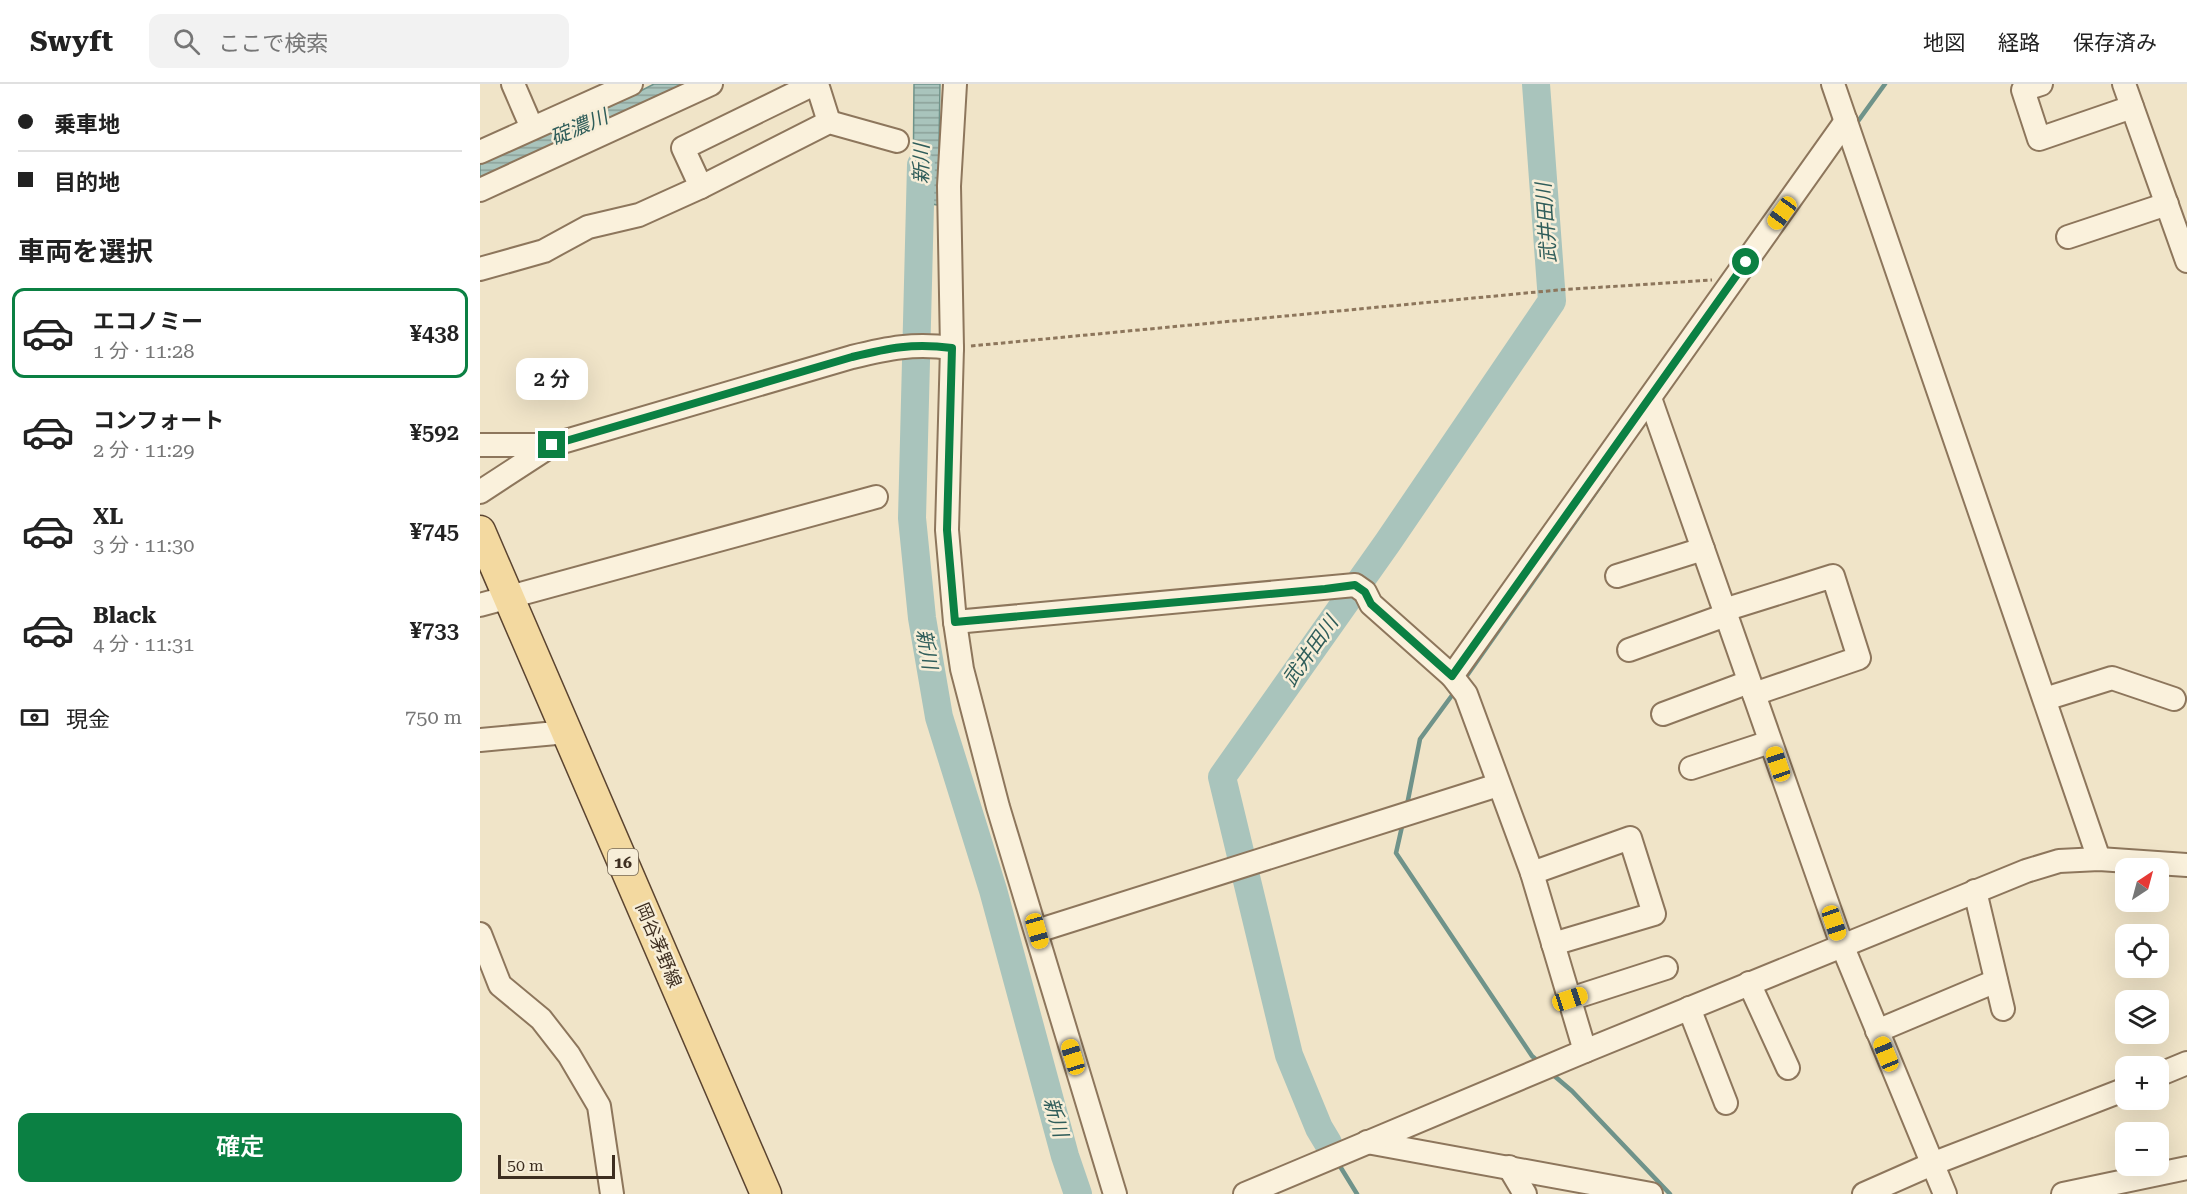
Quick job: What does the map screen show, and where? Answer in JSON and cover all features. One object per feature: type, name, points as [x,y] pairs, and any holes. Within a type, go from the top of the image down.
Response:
[{"type":"main road","name":"岡谷茅野線","points":[[480,531],[494,601],[567,732],[766,1194]]},
{"type":"street","points":[[513,84],[532,128]]},
{"type":"street","points":[[480,190],[711,84]]},
{"type":"street","points":[[701,187],[683,148],[816,84],[829,122]]},
{"type":"street","points":[[955,84],[941,346],[947,530],[955,622],[962,669],[999,807],[1115,1194]]},
{"type":"street","points":[[1833,84],[2099,859]]},
{"type":"street","points":[[2041,84],[2023,90],[2039,139],[2132,107]]},
{"type":"street","points":[[2124,84],[2187,261]]},
{"type":"street","points":[[480,152],[623,86]]},
{"type":"street","points":[[480,268],[544,251],[588,227],[639,214],[701,187],[829,122],[897,141]]},
{"type":"street","points":[[1452,676],[1846,122]]},
{"type":"street","points":[[2068,237],[2167,204]]},
{"type":"street","points":[[480,445],[552,445],[852,357],[903,346],[941,346]]},
{"type":"street","points":[[1650,398],[1842,945],[1945,1194]]},
{"type":"street","points":[[480,492],[552,445]]},
{"type":"street","points":[[494,601],[876,497]]},
{"type":"street","points":[[1617,576],[1703,549]]},
{"type":"street","points":[[1629,650],[1725,612],[1833,576],[1859,658],[1663,714]]},
{"type":"street","points":[[955,622],[1325,589],[1360,588],[1371,604],[1452,676],[1466,694],[1532,873],[1586,1051]]},
{"type":"street","points":[[2045,699],[2112,678],[2174,699]]},
{"type":"street","points":[[480,740],[567,732]]},
{"type":"street","points":[[1691,768],[1770,742]]},
{"type":"street","points":[[1037,931],[1498,785]]},
{"type":"street","points":[[1532,873],[1629,838],[1654,914],[1553,944]]},
{"type":"street","points":[[1245,1194],[1749,983],[2026,871],[2059,861],[2099,859],[2187,865]]},
{"type":"street","points":[[1975,891],[2003,1010]]},
{"type":"street","points":[[480,934],[500,985],[542,1018],[570,1055],[599,1107],[612,1194]]},
{"type":"street","points":[[1570,999],[1666,968]]},
{"type":"street","points":[[1877,1031],[1996,981]]},
{"type":"street","points":[[1749,983],[1788,1068]]},
{"type":"street","points":[[1689,1008],[1726,1103]]},
{"type":"street","points":[[2169,1070],[2187,1063]]},
{"type":"street","points":[[1864,1194],[1932,1164],[2115,1093]]},
{"type":"street","points":[[1367,1142],[1651,1194]]},
{"type":"street","points":[[1509,1167],[1525,1194]]},
{"type":"street","points":[[2063,1194],[2187,1168]]},
{"type":"path","points":[[941,346],[1558,290],[1734,278]]},
{"type":"water","name":"碇濃川","points":[[654,84],[698,84],[480,182],[480,162],[609,107]]},
{"type":"water","points":[[914,84],[940,84],[938,205],[913,201]]},
{"type":"waterway","name":"武井田川","points":[[1328,1143],[1319,1128],[1289,1055],[1222,777],[1388,542],[1552,301],[1536,84]]},
{"type":"waterway","points":[[1856,124],[1885,84]]},
{"type":"waterway","name":"新川","points":[[921,165],[912,518],[922,618],[939,717],[993,890],[1065,1156],[1078,1194]]},
{"type":"waterway","points":[[1466,677],[1608,475]]},
{"type":"waterway","points":[[1407,805],[1420,739],[1453,694]]},
{"type":"waterway","points":[[1403,822],[1396,853],[1532,1056],[1539,1062]]},
{"type":"waterway","points":[[1552,1074],[1572,1091],[1670,1194]]},
{"type":"waterway","points":[[1338,1163],[1357,1194]]},
{"type":"route","points":[[552,445],[852,357],[898,346],[931,345],[952,348],[947,530],[955,622],[1355,585],[1365,592],[1371,604],[1452,676],[1746,262]]}]
